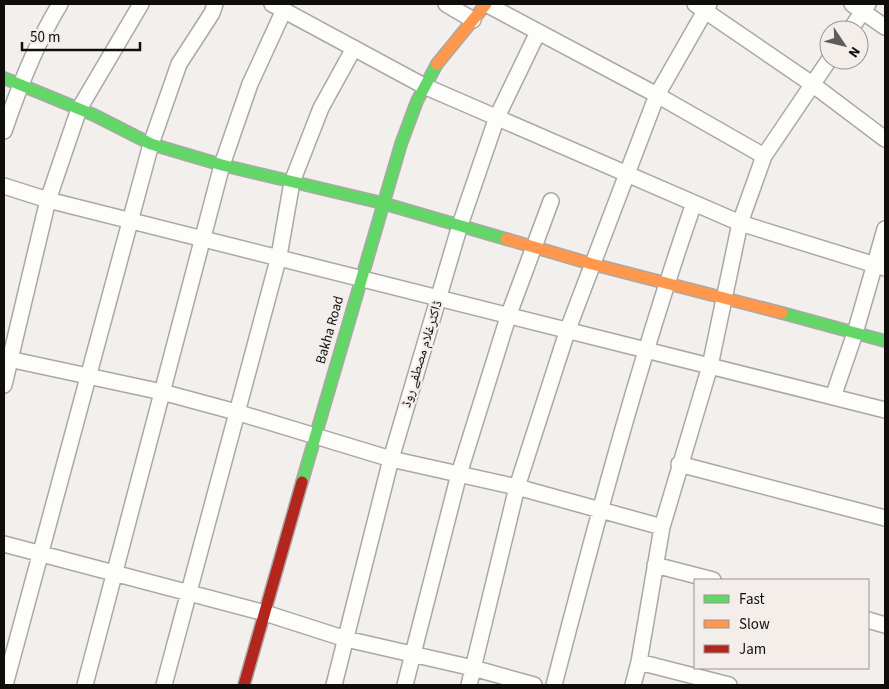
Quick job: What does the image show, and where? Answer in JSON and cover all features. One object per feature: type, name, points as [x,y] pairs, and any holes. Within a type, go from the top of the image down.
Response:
[{"type":"street","points":[[4,131],[20,85],[49,22],[60,4]]},
{"type":"street","points":[[4,385],[7,359],[48,200],[79,109],[141,4]]},
{"type":"street","points":[[5,685],[151,144],[179,64],[212,13],[215,4]]},
{"type":"street","points":[[446,4],[473,20]]},
{"type":"street","points":[[486,4],[657,95],[764,156]]},
{"type":"street","name":"Bakha Road","points":[[244,685],[382,203],[424,86],[446,52],[486,4]]},
{"type":"street","points":[[469,685],[516,487],[568,329],[657,95],[703,6],[885,139]]},
{"type":"street","points":[[854,20],[860,6],[885,27]]},
{"type":"street","points":[[85,685],[222,165],[278,7],[424,86],[740,223],[880,266]]},
{"type":"street","name":"ڈاکٹرغلام مصطفے روڈ","points":[[334,685],[391,459],[460,225],[497,117],[538,32]]},
{"type":"street","points":[[164,685],[279,256],[292,182],[321,108],[354,48]]},
{"type":"street","points":[[633,685],[639,662],[662,527],[679,464],[710,366],[740,223],[764,156],[822,70]]},
{"type":"street","points":[[4,78],[79,109],[151,144],[222,165],[382,203],[592,264],[725,296],[885,341]]},
{"type":"street","points":[[4,186],[48,200],[361,276],[885,410]]},
{"type":"street","points":[[405,685],[459,474],[509,314],[551,201]]},
{"type":"street","points":[[554,685],[599,509],[666,282],[694,203]]},
{"type":"street","points":[[833,397],[880,266],[885,229]]},
{"type":"street","points":[[7,359],[162,392],[236,412],[391,459],[516,487],[662,527]]},
{"type":"street","points":[[679,464],[885,518]]},
{"type":"street","points":[[4,544],[265,613],[346,639],[473,668],[534,685]]},
{"type":"street","points":[[655,565],[709,579]]},
{"type":"street","points":[[869,620],[885,625]]},
{"type":"street","points":[[639,662],[729,685]]},
{"type":"traffic: fast","points":[[302,482],[401,144],[417,101],[437,64]]},
{"type":"traffic: fast","points":[[4,78],[94,115],[151,144],[222,165],[382,203],[506,239]]},
{"type":"traffic: fast","points":[[782,313],[885,341]]},
{"type":"traffic: slow","points":[[437,64],[486,4]]},
{"type":"traffic: slow","points":[[506,239],[592,264],[782,313]]},
{"type":"traffic: jam","points":[[244,685],[302,482]]}]
